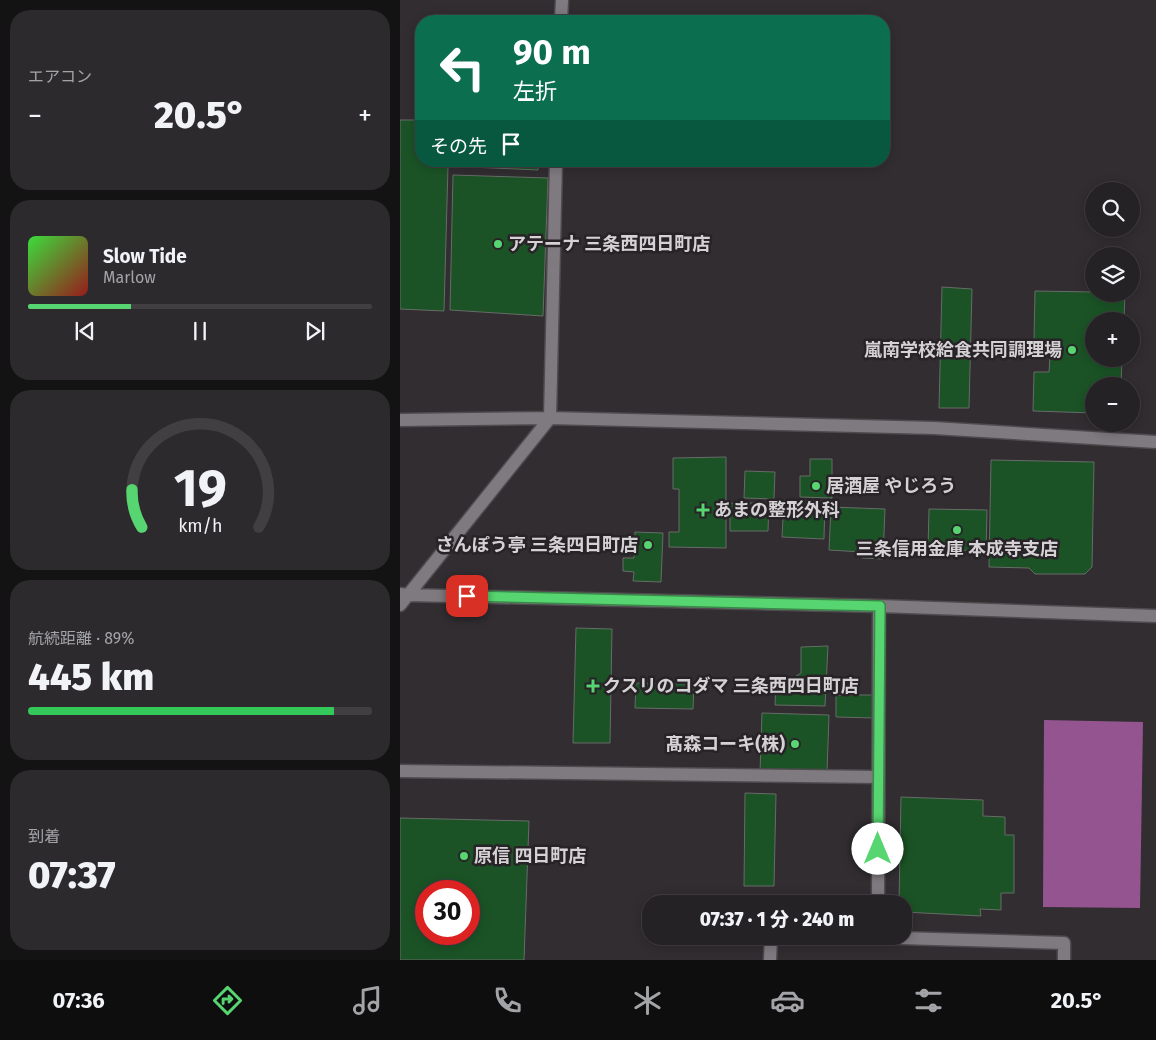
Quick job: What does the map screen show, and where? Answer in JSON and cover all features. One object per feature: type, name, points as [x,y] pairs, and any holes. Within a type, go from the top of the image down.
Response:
[{"type":"street","points":[[561,15],[562,0]]},
{"type":"street","points":[[403,598],[550,418],[556,167]]},
{"type":"street","points":[[400,420],[550,418],[934,428],[1156,442]]},
{"type":"street","points":[[403,598],[880,606],[1156,616]]},
{"type":"street","points":[[878,895],[880,606]]},
{"type":"street","points":[[400,771],[878,776]]},
{"type":"street","points":[[912,938],[1064,943],[1064,960]]},
{"type":"street","points":[[770,960],[771,945]]},
{"type":"shaded area","points":[[1044,720],[1143,722],[1140,908],[1043,907]]},
{"type":"building","points":[[400,120],[415,120],[415,167],[448,167],[444,311],[400,309]]},
{"type":"building","points":[[470,167],[538,167],[538,170]]},
{"type":"building","name":"アテーナ 三条西四日町店","points":[[453,175],[548,178],[543,316],[450,310]]},
{"type":"building","points":[[942,287],[972,289],[969,408],[939,408]]},
{"type":"building","name":"嵐南学校給食共同調理場","points":[[1035,291],[1085,292],[1085,302],[1125,302],[1124,312],[1085,312],[1085,367],[1122,367],[1121,377],[1085,377],[1085,413],[1033,411],[1034,372],[1049,372],[1051,340],[1034,340]]},
{"type":"building","name":"あまの整形外科","points":[[726,457],[726,548],[669,547],[669,532],[679,532],[679,489],[673,489],[673,458]]},
{"type":"building","name":"居酒屋 やじろう","points":[[810,459],[832,459],[832,498],[800,497],[800,476],[810,476]]},
{"type":"building","points":[[991,460],[1094,462],[1092,567],[1085,574],[1035,574],[1029,568],[989,567]]},
{"type":"building","points":[[745,471],[775,472],[774,499],[744,498]]},
{"type":"building","points":[[784,500],[825,501],[824,539],[782,537]]},
{"type":"building","points":[[730,503],[769,503],[768,531],[730,531]]},
{"type":"building","points":[[831,507],[885,509],[883,559],[862,558],[862,552],[829,550]]},
{"type":"building","name":"三条信用金庫 本成寺支店","points":[[929,509],[987,510],[986,551],[928,549]]},
{"type":"building","name":"さんぽう亭 三条四日町店","points":[[635,532],[663,533],[661,582],[633,581],[634,572],[623,571],[623,558],[634,558]]},
{"type":"building","name":"クスリのコダマ 三条西四日町店","points":[[576,628],[612,629],[610,743],[573,743]]},
{"type":"building","points":[[828,646],[825,706],[775,705],[776,680],[790,680],[801,673],[801,647]]},
{"type":"building","points":[[636,683],[694,684],[693,709],[635,708]]},
{"type":"building","points":[[836,695],[874,695],[874,718],[836,717]]},
{"type":"building","name":"髙森コーキ(株)","points":[[762,713],[829,715],[827,773],[760,772]]},
{"type":"building","name":"髙森コーキ(株)","points":[[745,793],[776,794],[774,886],[744,886]]},
{"type":"building","points":[[901,797],[983,800],[983,816],[1005,817],[1005,835],[1014,835],[1014,893],[1001,893],[1001,910],[980,909],[981,916],[912,912],[912,895],[899,895]]},
{"type":"building","name":"原信 四日町店","points":[[400,818],[529,821],[524,960],[400,960]]},
{"type":"place","name":"アテーナ 三条西四日町店","points":[[498,244]]},
{"type":"place","name":"嵐南学校給食共同調理場","points":[[1072,350]]},
{"type":"place","name":"居酒屋 やじろう","points":[[816,486]]},
{"type":"place","name":"あまの整形外科","points":[[703,510]]},
{"type":"place","name":"三条信用金庫 本成寺支店","points":[[957,530]]},
{"type":"place","name":"さんぽう亭 三条四日町店","points":[[648,545]]},
{"type":"place","name":"クスリのコダマ 三条西四日町店","points":[[593,686]]},
{"type":"place","name":"髙森コーキ(株)","points":[[795,744]]},
{"type":"place","name":"原信 四日町店","points":[[464,856]]},
{"type":"route","points":[[467,596],[880,606],[878,849]]}]
